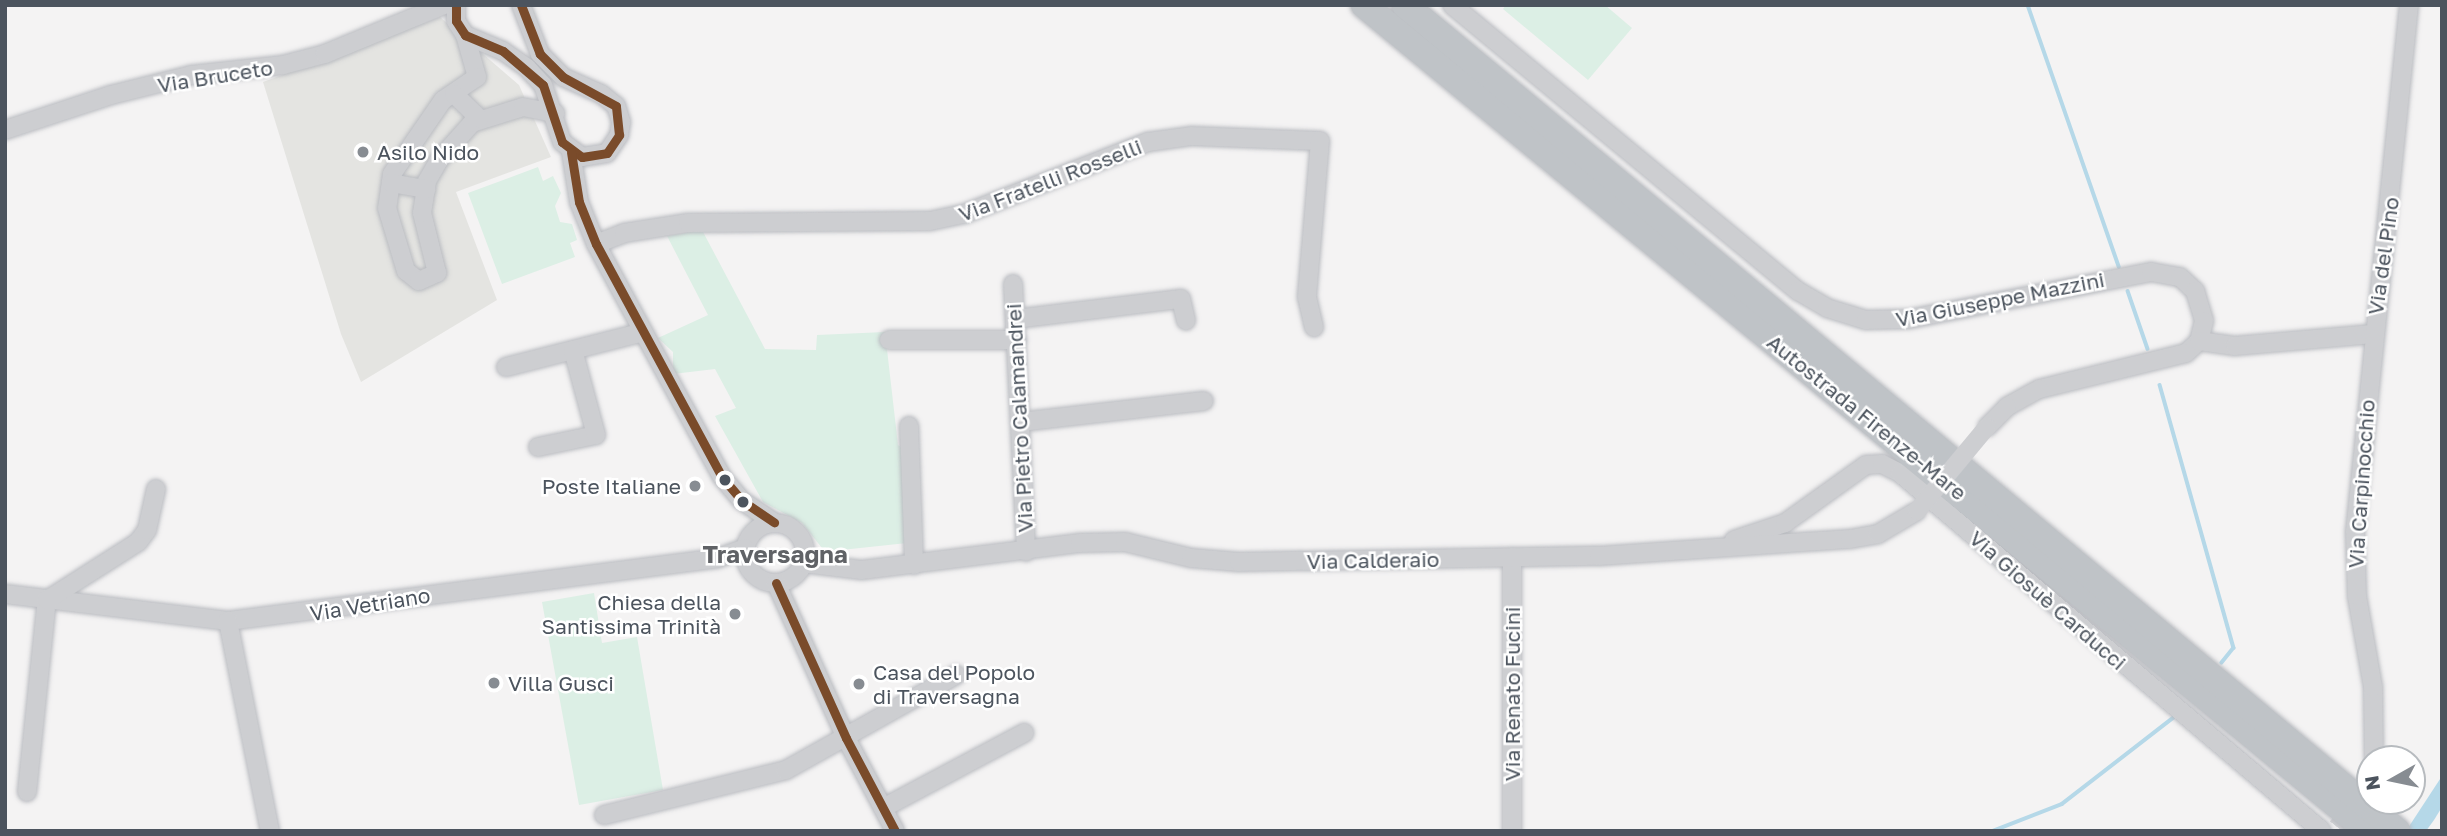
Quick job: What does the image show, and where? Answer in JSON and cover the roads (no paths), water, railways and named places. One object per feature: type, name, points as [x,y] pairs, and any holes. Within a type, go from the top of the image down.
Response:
[{"type":"highway","name":"Autostrada Firenze-Mare","points":[[1364,5],[2368,831]]},
{"type":"highway","name":"Autostrada Firenze-Mare","points":[[1405,5],[2397,831]]},
{"type":"street","name":"Via Bruceto","points":[[5,130],[111,95],[191,75],[283,65],[325,54],[444,5]]},
{"type":"street","points":[[521,5],[540,54],[563,77],[601,94],[616,106],[621,122],[616,144],[607,153],[594,156],[572,152]]},
{"type":"street","name":"Via Giuseppe Mazzini","points":[[1452,5],[1798,291],[1827,309],[1866,320],[1909,319],[2131,274],[2162,272],[2180,277],[2201,300],[2204,321],[2199,341]]},
{"type":"street","name":"Via del Pino","points":[[2199,341],[2235,346],[2372,334],[2387,244],[2409,5]]},
{"type":"street","points":[[422,13],[459,21],[527,68],[543,85],[555,113],[562,142],[572,152],[579,181],[579,202],[596,244],[722,477],[766,525],[796,532],[800,562],[787,606]]},
{"type":"street","points":[[459,21],[477,77],[443,100],[392,174],[387,208],[406,271],[419,281],[436,273],[422,213],[426,189],[439,160],[480,118],[523,107],[555,113]]},
{"type":"street","points":[[454,93],[480,118]]},
{"type":"street","name":"Via Fratelli Rosselli","points":[[596,244],[624,233],[688,223],[930,221],[964,214],[1148,142],[1191,136],[1320,141],[1307,297],[1314,327]]},
{"type":"street","points":[[579,181],[594,156]]},
{"type":"street","points":[[391,183],[426,189]]},
{"type":"street","name":"Via Pietro Calamandrei","points":[[1013,284],[1026,552]]},
{"type":"street","points":[[1015,319],[1181,299],[1186,320]]},
{"type":"street","points":[[506,368],[643,332]]},
{"type":"street","name":"Via Carpinocchio","points":[[2372,334],[2354,575],[2373,687],[2374,745]]},
{"type":"street","points":[[889,340],[1017,340]]},
{"type":"street","name":"Via Calderaio","points":[[800,562],[862,570],[1026,552],[1080,543],[1125,542],[1191,558],[1239,562],[1626,555],[1878,534],[1917,511],[2007,407],[2039,388],[2178,357],[2199,341]]},
{"type":"street","points":[[538,447],[596,435],[573,350]]},
{"type":"street","points":[[1020,422],[1204,401]]},
{"type":"street","points":[[909,426],[914,565]]},
{"type":"street","name":"Via Giosuè Carducci","points":[[1721,546],[1785,523],[1866,465],[1882,464],[1900,472],[2331,830]]},
{"type":"street","points":[[27,792],[47,600],[138,542],[147,530],[156,489]]},
{"type":"street","points":[[766,525],[747,557],[760,579],[776,583]]},
{"type":"street","name":"Via Vetriano","points":[[5,594],[228,621],[286,617],[692,559],[747,557]]},
{"type":"street","name":"Via Renato Fucini","points":[[1512,557],[1512,831]]},
{"type":"street","points":[[776,583],[800,562]]},
{"type":"street","points":[[776,583],[846,738],[895,831]]},
{"type":"street","points":[[228,621],[270,831]]},
{"type":"street","points":[[604,815],[786,771],[956,675]]},
{"type":"street","points":[[883,808],[1024,733]]},
{"type":"water","points":[[2442,776],[2442,807],[2434,820],[2426,831],[2406,831],[2416,815],[2426,815],[2426,800]]},
{"type":"waterway","points":[[2028,5],[2119,267]]},
{"type":"waterway","points":[[2128,291],[2148,349]]},
{"type":"waterway","points":[[2160,385],[2234,648],[2222,663]]},
{"type":"waterway","points":[[1993,831],[2062,804],[2174,717]]},
{"type":"tunnel","points":[[2337,827],[2356,803]]},
{"type":"place","name":"Asilo Nido","points":[[363,152]]},
{"type":"place","name":"Poste Italiane","points":[[695,486]]},
{"type":"place","name":"Chiesa della Santissima Trinità","points":[[735,614]]},
{"type":"place","name":"Villa Gusci","points":[[494,683]]},
{"type":"place","name":"Casa del Popolo di Traversagna","points":[[859,684]]},
{"type":"district","name":"Traversagna","points":[[775,554]]}]
